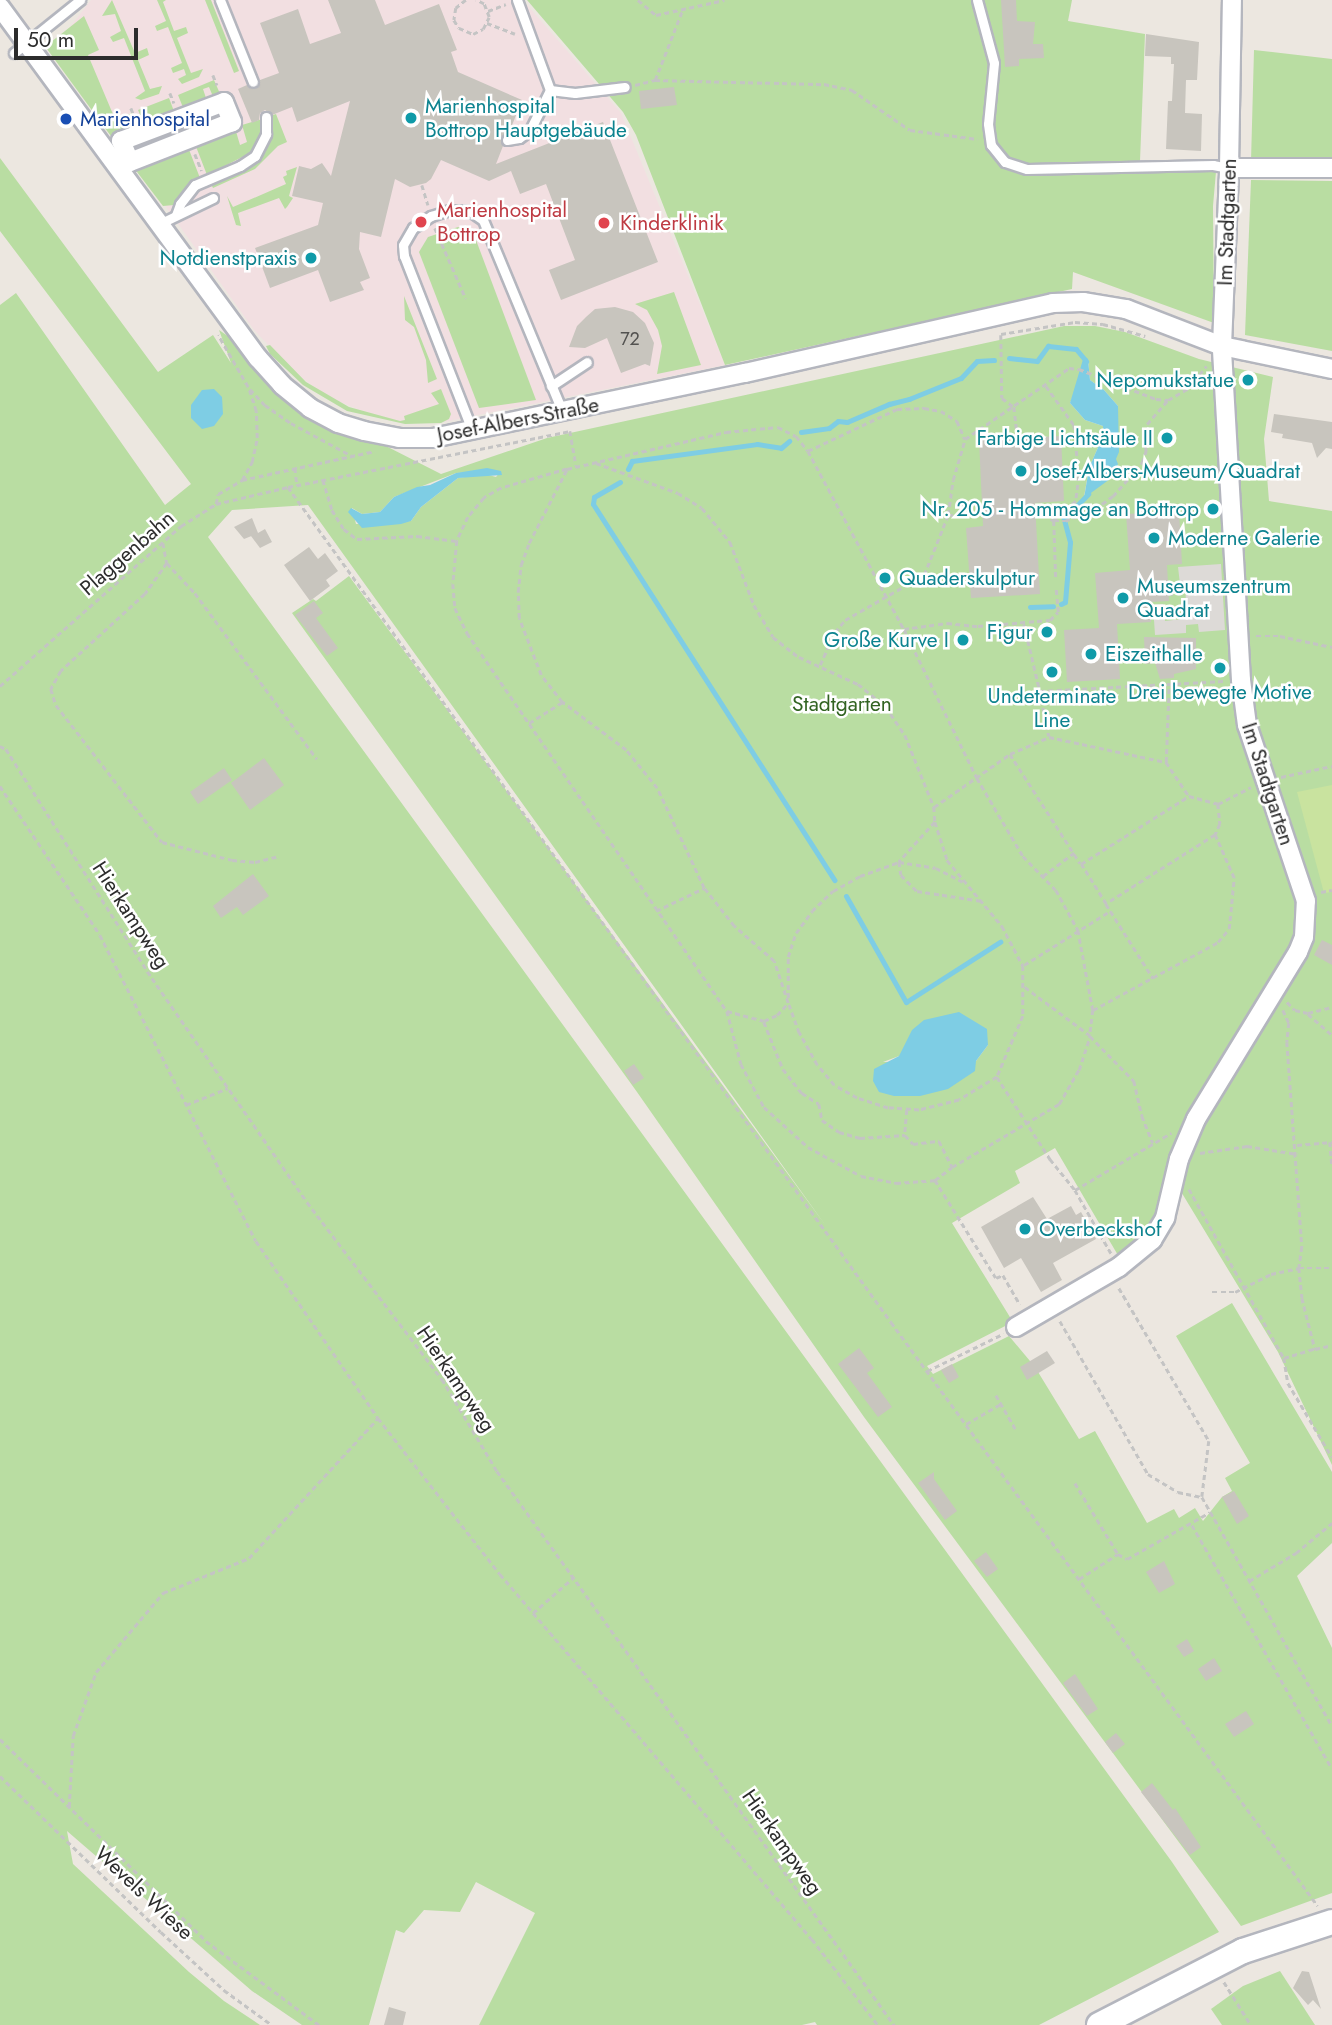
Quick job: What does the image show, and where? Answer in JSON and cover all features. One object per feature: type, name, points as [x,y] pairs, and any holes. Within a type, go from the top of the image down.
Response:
[{"type":"main road","points":[[1100,2025],[1242,1951],[1331,1922]]},
{"type":"street","name":"Im Stadtgarten","points":[[1022,1323],[1114,1269],[1152,1240],[1165,1218],[1179,1158],[1196,1119],[1301,944],[1306,901],[1247,725],[1241,680],[1222,346],[1232,0]]},
{"type":"street","name":"Josef-Albers-Straße","points":[[0,7],[21,48],[258,358],[282,385],[310,408],[338,423],[399,438],[433,438],[745,373],[1053,303],[1102,304],[1126,309],[1222,346],[1332,369]]},
{"type":"street","points":[[224,102],[232,122],[130,162],[121,141],[224,102]]},
{"type":"street","points":[[1229,168],[1332,168]]},
{"type":"lane","points":[[21,48],[80,0]]},
{"type":"lane","points":[[220,0],[253,82]]},
{"type":"lane","points":[[507,140],[519,138],[530,130],[550,90],[516,0]]},
{"type":"lane","points":[[977,0],[993,63],[988,124],[990,141],[1005,162],[1027,169],[1213,165],[1229,168]]},
{"type":"lane","points":[[550,90],[575,93],[625,87]]},
{"type":"lane","points":[[176,215],[180,204],[195,185],[240,166],[255,156],[266,134],[266,117]]},
{"type":"lane","points":[[157,224],[213,198]]},
{"type":"lane","points":[[472,430],[404,256],[407,237],[421,221],[450,209],[464,210],[483,220],[562,411]]},
{"type":"lane","points":[[551,386],[587,362]]},
{"type":"path","points":[[466,0],[454,14],[459,28],[472,34],[487,23],[488,11]]},
{"type":"path","points":[[476,0],[488,11]]},
{"type":"path","points":[[488,11],[516,0]]},
{"type":"path","points":[[638,0],[656,15],[724,0]]},
{"type":"path","points":[[655,80],[682,11]]},
{"type":"path","points":[[487,23],[534,43]]},
{"type":"path","points":[[625,87],[655,80],[824,84],[852,90],[909,130],[990,141]]},
{"type":"path","points":[[422,185],[431,216],[466,299]]},
{"type":"path","points":[[1000,314],[1002,398],[1014,407],[1018,438]]},
{"type":"path","points":[[1000,334],[1075,321],[1103,324],[1151,338]]},
{"type":"path","points":[[1017,513],[1044,514],[1054,521],[1070,520],[1113,496],[1142,463],[1146,451],[1144,441],[1147,424],[1168,400],[1189,388],[1222,346]]},
{"type":"path","points":[[965,439],[1069,368],[1079,369],[1156,399],[1168,400]]},
{"type":"path","points":[[1045,385],[1074,425],[1079,476],[1076,500],[1054,521],[1056,580]]},
{"type":"path","points":[[242,480],[252,462],[257,438],[256,411],[248,387],[265,405],[291,423],[354,457]]},
{"type":"path","points":[[808,451],[897,409],[925,408],[942,411],[957,421],[965,439],[953,480],[948,515],[924,575],[845,621],[835,632],[820,665]]},
{"type":"path","points":[[754,426],[778,427],[796,436],[808,451],[885,599],[904,629],[977,778],[1023,856],[1056,890],[1078,930],[1093,1010],[1090,1036],[1079,1070],[1059,1104],[934,1180],[896,1183],[861,1176],[808,1147],[764,1107],[741,1064],[727,1012],[460,621],[453,584],[457,541],[468,517],[484,498],[517,481],[754,426]]},
{"type":"path","name":"Plaggenbahn","points":[[0,686],[190,519],[216,504],[297,485],[570,431],[576,466]]},
{"type":"path","points":[[216,504],[218,494],[242,480],[377,450]]},
{"type":"path","points":[[566,469],[528,543],[521,565],[519,618],[541,675],[562,702],[626,750],[657,788],[704,888],[734,926],[774,961],[799,1033],[817,1065],[834,1084],[857,1098],[888,1108],[919,1110],[960,1100],[997,1077],[1023,1016],[1023,966],[1002,926],[947,860],[935,822],[934,807],[905,735],[886,707],[858,684],[785,648],[762,623],[730,542],[702,508],[678,493],[596,463]]},
{"type":"path","points":[[295,468],[297,485]]},
{"type":"path","points":[[323,480],[332,510],[344,529],[357,539],[416,536],[457,541]]},
{"type":"path","points":[[288,487],[927,1371],[1331,1922]]},
{"type":"path","points":[[948,515],[1008,514]]},
{"type":"path","points":[[163,543],[167,563],[195,593],[317,759]]},
{"type":"path","points":[[167,563],[145,594],[61,671],[51,689],[56,705],[162,842],[232,860],[255,862],[279,856]]},
{"type":"path","points":[[904,629],[947,623],[978,626],[1024,624],[1057,617],[1056,587]]},
{"type":"path","points":[[1168,594],[1185,593]]},
{"type":"path","points":[[1024,624],[1049,737]]},
{"type":"path","points":[[1239,637],[1280,636],[1332,647]]},
{"type":"path","points":[[1040,691],[1241,680]]},
{"type":"path","points":[[1170,685],[1166,762],[1189,796],[1217,804],[1265,780],[1332,766]]},
{"type":"path","points":[[529,723],[562,702]]},
{"type":"path","points":[[934,807],[1010,754],[1049,737],[1166,762]]},
{"type":"path","name":"Hierkampweg","points":[[0,746],[6,749],[152,978],[307,1202],[442,1379],[497,1471],[894,2025]]},
{"type":"path","points":[[1010,754],[1154,980]]},
{"type":"path","name":"Hierkampweg","points":[[0,786],[100,935],[256,1241],[378,1418],[533,1613],[812,1939],[878,2025]]},
{"type":"path","points":[[1081,864],[1189,796]]},
{"type":"path","points":[[1106,904],[1215,835],[1220,824],[1217,804]]},
{"type":"path","points":[[727,1012],[764,1021],[777,1015],[788,1003],[788,957],[796,933],[812,911],[833,891],[860,876],[899,862],[935,822]]},
{"type":"path","points":[[1093,1010],[1154,980],[1218,942],[1229,929],[1234,878],[1215,835]]},
{"type":"path","points":[[1042,876],[1074,853]]},
{"type":"path","points":[[899,862],[936,869],[963,882]]},
{"type":"path","points":[[899,862],[901,875],[918,891],[982,901]]},
{"type":"path","points":[[656,911],[704,888]]},
{"type":"path","points":[[1023,966],[1110,911]]},
{"type":"path","points":[[1023,986],[1090,1036],[1134,1081],[1142,1116],[1153,1143],[1075,1190]]},
{"type":"path","points":[[1274,991],[1295,1010],[1308,1013],[1332,1007]]},
{"type":"path","points":[[1274,991],[1289,1023],[1287,1042],[1302,1247],[1299,1268],[1302,1298],[1315,1349]]},
{"type":"path","points":[[1308,1013],[1332,1035]]},
{"type":"path","points":[[764,1021],[783,1069],[802,1093],[819,1104],[822,1120],[839,1132],[860,1138],[905,1135],[914,1144],[939,1141],[952,1167]]},
{"type":"path","points":[[997,1077],[1075,1190],[1114,1269],[1209,1441],[1202,1497],[1332,1726]]},
{"type":"path","points":[[186,1105],[228,1088]]},
{"type":"path","points":[[905,1135],[907,1109]]},
{"type":"path","points":[[1296,1145],[1331,1142],[1332,1165]]},
{"type":"path","points":[[1179,1158],[1230,1146],[1279,1149],[1297,1154]]},
{"type":"path","points":[[927,1371],[1022,1323],[1003,1275],[996,1279],[934,1180]]},
{"type":"path","points":[[1173,1183],[1187,1186],[1284,1359],[1288,1383],[1332,1457]]},
{"type":"path","points":[[1212,1292],[1235,1292],[1271,1274],[1299,1268],[1332,1268]]},
{"type":"path","points":[[1052,1306],[1149,1474],[1178,1492],[1202,1497]]},
{"type":"path","points":[[1284,1359],[1332,1345]]},
{"type":"path","points":[[996,1395],[1016,1429]]},
{"type":"path","points":[[966,1424],[1000,1404]]},
{"type":"path","points":[[69,1807],[73,1736],[96,1672],[163,1593],[248,1558],[378,1418]]},
{"type":"path","points":[[1075,1482],[1118,1554],[1127,1559],[1192,1525],[1210,1512]]},
{"type":"path","points":[[1249,1581],[1296,1553],[1332,1523]]},
{"type":"path","points":[[1192,1525],[1332,1768]]},
{"type":"path","points":[[1079,1579],[1118,1554]]},
{"type":"path","points":[[533,1613],[574,1577]]},
{"type":"path","points":[[0,1739],[206,1941],[319,2025]]},
{"type":"path","name":"Wevels Wiese","points":[[0,1776],[197,1965],[272,2025]]},
{"type":"path","points":[[1213,1965],[1251,2025]]},
{"type":"shaded area","name":"Marienhospital Bottrop","points":[[91,0],[523,0],[621,113],[725,365],[444,422],[400,421],[367,413],[326,396],[293,371],[254,330],[53,49]]},
{"type":"shaded area","points":[[1221,564],[1225,630],[1199,632],[1198,624],[1186,625],[1186,633],[1155,635],[1153,605],[1163,604],[1165,621],[1182,619],[1181,603],[1186,602],[1185,585],[1180,584],[1178,567]]},
{"type":"green space","points":[[112,0],[135,53],[147,48],[149,55],[138,60],[150,89],[162,86],[159,94],[141,100],[135,98],[145,91],[124,38],[113,42],[110,37],[121,31],[115,14],[102,16]]},
{"type":"green space","points":[[157,0],[166,0],[163,2],[174,31],[186,27],[188,33],[177,38],[191,73],[203,69],[199,77],[182,84],[178,79],[186,75],[184,69],[173,73],[171,68],[182,63],[168,27],[157,31],[155,26],[166,21]]},
{"type":"green space","points":[[205,0],[211,0],[239,71],[234,73]]},
{"type":"green space","points":[[527,0],[1072,0],[1068,21],[1145,34],[1140,161],[1217,160],[1213,206],[1214,323],[1073,272],[1072,289],[725,365],[636,135],[623,112]]},
{"type":"green space","points":[[84,16],[99,50],[88,55],[115,119],[132,113],[138,129],[113,139],[47,49],[51,42]]},
{"type":"green space","points":[[1254,50],[1332,59],[1332,157],[1265,157],[1251,161]]},
{"type":"green space","points":[[214,80],[221,96],[214,99],[209,87],[203,89],[207,101],[184,110],[178,95]]},
{"type":"green space","points":[[169,98],[175,114],[145,126],[138,110]]},
{"type":"green space","points":[[276,114],[287,142],[278,146],[255,169],[213,188],[210,182],[262,155],[271,138],[270,116]]},
{"type":"green space","points":[[262,119],[262,134],[254,151],[207,175],[195,144],[235,128],[240,145],[247,142],[242,125]]},
{"type":"green space","points":[[188,147],[200,178],[183,192],[174,205],[163,206],[134,168]]},
{"type":"green space","name":"Stadtgarten","points":[[0,158],[158,372],[213,335],[231,363],[219,330],[235,341],[265,379],[301,410],[378,442],[441,474],[547,438],[1064,326],[1095,326],[1125,332],[1199,359],[1273,377],[1264,439],[1269,501],[1332,511],[1332,1465],[1278,1352],[1180,1190],[1150,1231],[1119,1257],[1055,1148],[1015,1171],[1020,1183],[952,1223],[1013,1322],[927,1366],[933,1374],[1009,1336],[1035,1367],[1079,1439],[1095,1431],[1147,1523],[1174,1509],[1179,1518],[1195,1508],[1203,1521],[1222,1497],[1232,1491],[1225,1478],[1250,1463],[1176,1336],[1232,1303],[1332,1472],[1332,1543],[1297,1576],[1332,1648],[1332,1893],[1241,1926],[864,1417],[637,1092],[292,613],[313,599],[316,601],[349,576],[826,1226],[308,505],[232,510],[208,537],[1172,1862],[1219,1932],[1039,2025],[817,2025],[815,2022],[802,2025],[479,2025],[535,1913],[476,1882],[460,1912],[424,1910],[404,1933],[396,1930],[369,2025],[302,2025],[252,1991],[67,1831],[73,1864],[189,1972],[224,2001],[260,2025],[0,2025],[0,305],[16,293],[165,505],[191,484],[0,231]],"holes":[[[1088,359],[1090,380],[1104,390],[1118,406],[1117,454],[1084,497],[1089,468],[1103,436],[1103,426],[1085,420],[1070,403]],[[501,471],[496,477],[485,474],[458,478],[421,507],[411,521],[356,524],[352,508],[362,514],[380,512],[394,497],[456,473]],[[988,1045],[976,1061],[883,1062],[899,1056]]]},
{"type":"green space","points":[[297,167],[289,196],[293,198],[285,209],[279,198],[238,213],[241,226],[236,225],[227,196],[233,207],[286,184],[283,177],[287,175],[286,171]]},
{"type":"green space","points":[[1251,180],[1332,181],[1332,351],[1245,335]]},
{"type":"green space","points":[[458,227],[473,232],[536,400],[479,408],[419,252],[428,237]]},
{"type":"green space","points":[[674,292],[701,365],[657,374],[662,346],[658,330],[647,310],[635,304]]},
{"type":"green space","points":[[404,296],[437,379],[428,383],[426,360],[414,327],[405,320]]},
{"type":"green space","points":[[270,345],[306,382],[349,407],[400,421],[405,420],[404,416],[439,404],[431,393],[441,389],[451,414],[449,419],[441,423],[405,424],[347,411],[303,385],[270,354],[266,346]]},
{"type":"green space","points":[[1332,785],[1332,892],[1324,893],[1297,792]]},
{"type":"green space","points":[[1280,1971],[1315,2025],[1222,2025],[1211,2009],[1243,1986]]},
{"type":"water","points":[[1084,356],[1088,359],[1090,380],[1104,390],[1118,406],[1119,452],[1116,459],[1118,464],[1110,479],[1084,498],[1089,468],[1103,436],[1103,426],[1085,420],[1070,403]]},
{"type":"water","points":[[214,389],[222,397],[223,414],[214,426],[202,429],[191,418],[191,405],[202,390]]},
{"type":"water","points":[[487,468],[501,471],[502,475],[458,478],[421,507],[411,521],[362,528],[348,512],[351,508],[362,514],[380,512],[394,497],[417,487],[430,485],[456,473]]},
{"type":"water","points":[[959,1012],[987,1029],[988,1045],[976,1061],[975,1071],[948,1089],[920,1096],[894,1096],[879,1092],[873,1081],[874,1069],[899,1056],[912,1030],[924,1020]]},
{"type":"building","points":[[328,0],[375,0],[385,25],[439,4],[457,50],[451,52],[458,72],[522,100],[509,133],[501,137],[503,146],[496,164],[603,122],[658,262],[561,300],[549,270],[575,260],[546,184],[520,194],[511,171],[489,181],[441,160],[426,183],[410,187],[395,179],[381,237],[360,232],[359,249],[370,278],[360,282],[364,290],[330,302],[318,270],[270,288],[255,248],[318,225],[323,203],[292,196],[299,166],[311,169],[322,163],[331,176],[350,101],[297,122],[292,107],[272,115],[265,110],[260,113],[259,120],[252,123],[238,89],[247,85],[256,88],[260,80],[279,73],[260,23],[298,9],[310,44],[341,33]]},
{"type":"building","points":[[1001,0],[1016,0],[1017,21],[1035,22],[1033,44],[1043,44],[1044,58],[1019,59],[1019,66],[1005,67]]},
{"type":"building","points":[[1146,34],[1199,42],[1197,80],[1186,80],[1185,113],[1202,114],[1201,151],[1166,149],[1168,101],[1172,101],[1174,64],[1171,64],[1171,57],[1145,56]]},
{"type":"building","points":[[674,87],[677,105],[641,109],[639,91]]},
{"type":"building","points":[[615,307],[633,312],[645,323],[654,343],[650,366],[645,364],[621,373],[607,338],[585,348],[569,347],[577,326],[595,309]]},
{"type":"building","points":[[1274,414],[1332,422],[1332,449],[1326,448],[1317,458],[1312,443],[1282,438],[1283,434],[1271,432]]},
{"type":"building","points":[[1061,436],[1064,501],[1035,503],[1040,594],[971,598],[966,528],[983,526],[979,440]]},
{"type":"building","name":"Museumszentrum Quadrat","points":[[1179,511],[1182,564],[1167,565],[1169,601],[1150,602],[1151,622],[1117,624],[1120,679],[1067,682],[1064,630],[1099,628],[1095,573],[1130,570],[1126,514]]},
{"type":"building","points":[[252,518],[258,533],[265,529],[272,542],[260,548],[251,536],[244,539],[234,527]]},
{"type":"building","points":[[309,547],[318,559],[325,553],[338,571],[326,580],[330,586],[310,601],[284,565]]},
{"type":"building","points":[[314,601],[323,613],[316,618],[338,648],[327,656],[295,615]]},
{"type":"building","points":[[1144,637],[1196,638],[1196,669],[1174,674],[1174,678],[1160,679],[1155,663],[1145,664]]},
{"type":"building","points":[[264,758],[284,785],[250,810],[231,783]]},
{"type":"building","points":[[224,768],[232,780],[198,804],[190,792]]},
{"type":"building","points":[[253,874],[269,896],[243,915],[237,907],[221,918],[213,906]]},
{"type":"building","points":[[1322,940],[1332,945],[1332,965],[1314,955]]},
{"type":"building","points":[[634,1064],[644,1078],[633,1085],[624,1071]]},
{"type":"building","points":[[1033,1197],[1047,1219],[1071,1206],[1076,1215],[1081,1212],[1096,1239],[1053,1263],[1062,1280],[1041,1292],[1021,1258],[1004,1268],[981,1227]]},
{"type":"building","points":[[859,1348],[874,1368],[867,1373],[892,1407],[878,1417],[838,1364]]},
{"type":"building","points":[[1047,1351],[1055,1363],[1027,1380],[1020,1367]]},
{"type":"building","points":[[952,1364],[959,1377],[949,1383],[941,1370]]},
{"type":"building","points":[[934,1472],[934,1479],[957,1511],[945,1520],[918,1483]]},
{"type":"building","points":[[1234,1491],[1249,1516],[1237,1524],[1222,1497]]},
{"type":"building","points":[[986,1552],[998,1569],[987,1577],[974,1561]]},
{"type":"building","points":[[1164,1561],[1175,1584],[1159,1593],[1146,1572]]},
{"type":"building","points":[[1187,1639],[1194,1651],[1184,1657],[1176,1646]]},
{"type":"building","points":[[1214,1658],[1222,1671],[1206,1681],[1198,1669]]},
{"type":"building","points":[[1075,1674],[1098,1709],[1087,1716],[1063,1683]]},
{"type":"building","points":[[1246,1711],[1254,1724],[1234,1737],[1225,1724]]},
{"type":"building","points":[[1116,1733],[1125,1744],[1113,1753],[1105,1742]]},
{"type":"building","points":[[1152,1783],[1173,1810],[1175,1808],[1201,1847],[1190,1855],[1141,1792]]},
{"type":"building","points":[[1302,1971],[1309,1972],[1321,2009],[1313,2000],[1308,2005],[1293,1988]]},
{"type":"building","points":[[389,2007],[406,2012],[403,2025],[384,2025]]},
{"type":"waterway","points":[[1009,358],[1037,361],[1048,346],[1076,349],[1086,361]]},
{"type":"waterway","points":[[801,432],[829,428],[838,421],[847,422],[889,404],[909,399],[961,378],[977,361],[994,360]]},
{"type":"waterway","points":[[628,469],[632,461],[757,444],[781,448],[789,441]]},
{"type":"waterway","points":[[620,482],[594,497],[593,504],[834,880]]},
{"type":"waterway","points":[[1061,604],[1065,602],[1070,542],[1064,519],[1088,494]]},
{"type":"waterway","points":[[1030,607],[1053,606]]},
{"type":"waterway","points":[[846,896],[906,1002],[1000,942]]},
{"type":"place","name":"Marienhospital Bottrop Hauptgebäude","points":[[411,118]]},
{"type":"place","name":"Marienhospital","points":[[66,119]]},
{"type":"place","name":"Marienhospital Bottrop","points":[[421,222]]},
{"type":"place","name":"Kinderklinik","points":[[604,223]]},
{"type":"place","name":"Notdienstpraxis","points":[[311,258]]},
{"type":"place","name":"Nepomukstatue","points":[[1248,380]]},
{"type":"place","name":"Farbige Lichtsäule II","points":[[1167,438]]},
{"type":"place","name":"Josef-Albers-Museum/Quadrat","points":[[1021,471]]},
{"type":"place","name":"Nr. 205 - Hommage an Bottrop","points":[[1213,509]]},
{"type":"place","name":"Moderne Galerie","points":[[1154,538]]},
{"type":"place","name":"Quaderskulptur","points":[[885,578]]},
{"type":"place","name":"Museumszentrum Quadrat","points":[[1123,598]]},
{"type":"place","name":"Figur","points":[[1047,632]]},
{"type":"place","name":"Große Kurve I","points":[[963,640]]},
{"type":"place","name":"Eiszeithalle","points":[[1091,654]]},
{"type":"place","name":"Drei bewegte Motive","points":[[1220,668]]},
{"type":"place","name":"Undeterminate Line","points":[[1052,672]]},
{"type":"place","name":"Overbeckshof","points":[[1025,1229]]}]
